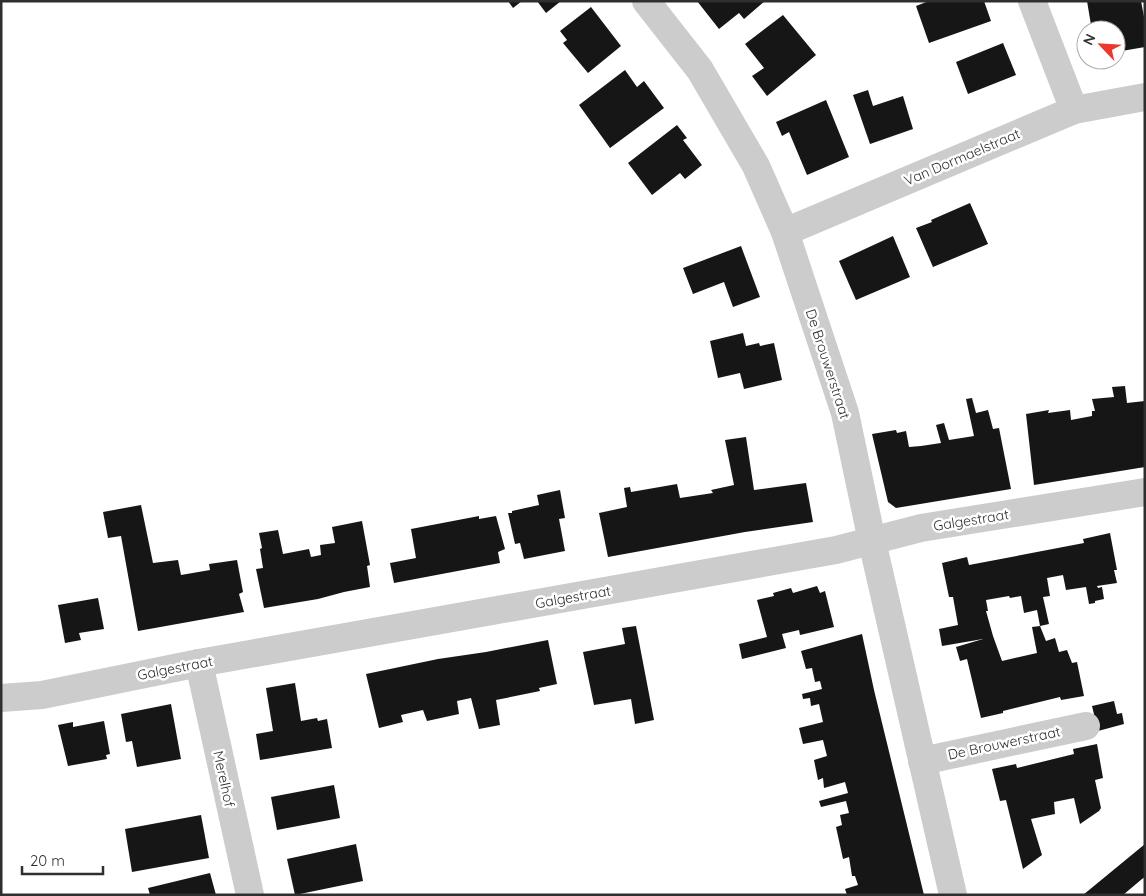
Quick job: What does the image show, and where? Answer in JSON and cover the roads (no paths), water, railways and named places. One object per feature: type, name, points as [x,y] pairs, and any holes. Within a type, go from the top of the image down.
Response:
[{"type":"street","name":"De Brouwerstraat","points":[[646,1],[700,70],[756,166],[785,232],[845,413],[872,541],[953,895]]},
{"type":"street","points":[[1032,1],[1074,110]]},
{"type":"street","name":"Van Dormaelstraat","points":[[785,232],[1074,110],[1145,97]]},
{"type":"street","name":"Galgestraat","points":[[1,698],[42,695],[199,663],[836,550],[921,528],[1145,492]]},
{"type":"street","name":"Merelhof","points":[[199,663],[250,895]]},
{"type":"street","name":"De Brouwerstraat","points":[[922,761],[1086,726]]}]
